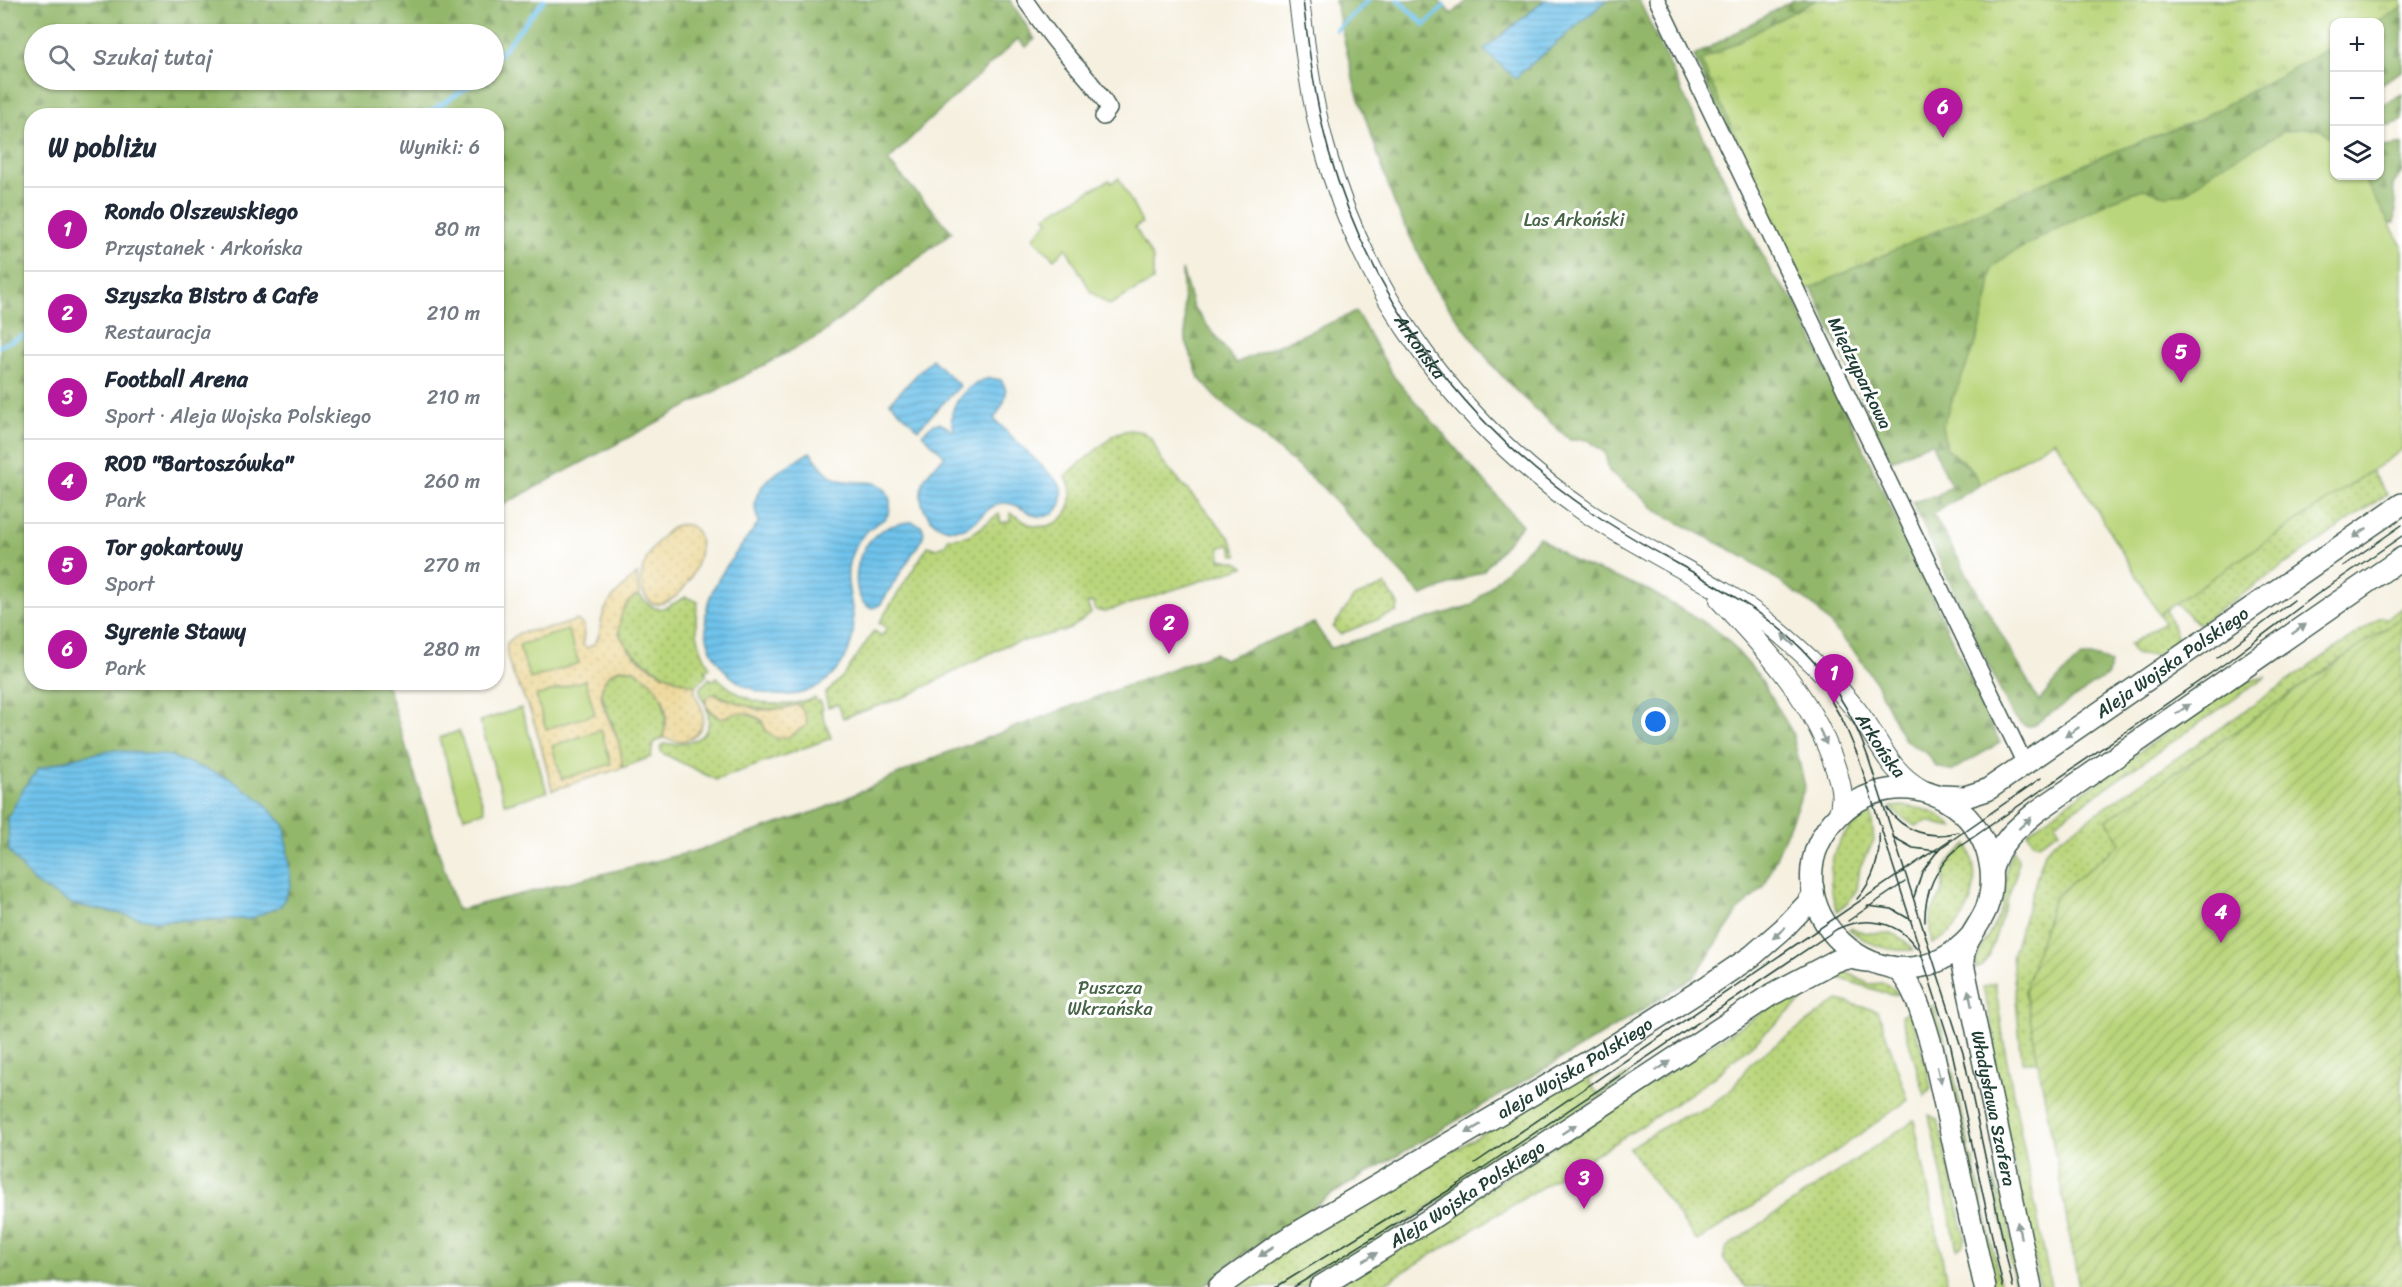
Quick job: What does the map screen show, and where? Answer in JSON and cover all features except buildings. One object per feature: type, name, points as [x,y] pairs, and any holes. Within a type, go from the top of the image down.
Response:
[{"type":"main road","name":"Aleja Wojska Polskiego","points":[[1929,793],[1954,798],[1976,795],[2025,764],[2402,504]]},
{"type":"main road","points":[[1992,869],[1985,844],[1973,824],[1954,805],[1929,793],[1902,788],[1879,792],[1855,802],[1838,816],[1827,829],[1818,849],[1814,865],[1813,888],[1821,915],[1833,935],[1849,951],[1869,962],[1908,968],[1926,965],[1946,956],[1966,940],[1988,905],[1996,853],[2002,844],[2039,810],[2402,558]]},
{"type":"main road","name":"aleja Wojska Polskiego","points":[[1219,1287],[1263,1254],[1596,1057],[1686,1001],[1770,941],[1807,904],[1812,896],[1813,888]]},
{"type":"main road","name":"Władysława Szafera","points":[[1966,940],[1964,967],[2031,1287]]},
{"type":"main road","name":"Aleja Wojska Polskiego","points":[[1320,1287],[1432,1218],[1756,1004],[1793,982],[1840,959],[1869,962]]},
{"type":"main road","points":[[1891,967],[1899,971],[1917,1003],[1933,1051],[1985,1287]]},
{"type":"street","points":[[1025,0],[1053,40],[1101,94],[1109,109],[1103,117]]},
{"type":"street","name":"Arkońska","points":[[1299,0],[1309,74],[1323,140],[1341,200],[1362,250],[1390,303],[1429,362],[1474,417],[1521,462],[1577,506],[1762,618],[1788,640],[1854,708],[1895,769],[1906,781],[1929,793]]},
{"type":"street","name":"Międzyparkowa","points":[[1657,0],[2025,764]]},
{"type":"street","name":"Arkońska","points":[[1704,583],[1778,662],[1811,712],[1826,743],[1840,781],[1842,798],[1838,816]]},
{"type":"green space","name":"Puszcza Wkrzańska","points":[[0,0],[1010,0],[1035,39],[1026,47],[1018,39],[888,161],[952,232],[820,335],[504,504],[504,108],[24,108],[24,690],[388,690],[457,910],[699,850],[820,810],[941,755],[1214,653],[1224,659],[1314,623],[1331,648],[1472,605],[1539,537],[1573,561],[1648,590],[1725,637],[1758,675],[1792,732],[1805,787],[1764,887],[1739,910],[1694,977],[1610,1030],[1332,1194],[1239,1258],[1202,1287],[0,1287]],"holes":[[[114,750],[229,778],[262,801],[285,826],[250,919],[156,921],[72,904],[38,769],[73,758]]]},
{"type":"green space","name":"Las Arkoński","points":[[1335,0],[1438,0],[1452,14],[1468,0],[1545,0],[1484,49],[1515,78],[1607,0],[1639,0],[1701,132],[1773,276],[1795,301],[2000,743],[1951,771],[1935,766],[1928,754],[1904,740],[1875,681],[1858,656],[1814,606],[1746,558],[1655,510],[1646,500],[1609,471],[1605,453],[1588,440],[1570,440],[1518,393],[1493,366],[1436,290],[1395,205],[1355,87]]},
{"type":"green space","points":[[1793,0],[2402,0],[2402,71],[2384,82],[2384,18],[2330,18],[2330,138],[2320,129],[2215,169],[2187,193],[2165,195],[2143,189],[2110,201],[2008,255],[1993,268],[1978,337],[1968,365],[1957,459],[1972,469],[1980,485],[1933,514],[2039,701],[2081,657],[2098,657],[2110,663],[2108,675],[2032,726],[2025,726],[2012,715],[1912,502],[1936,496],[1951,486],[1931,442],[1891,461],[1813,291],[1794,265],[1722,121],[1694,56]]},
{"type":"green space","points":[[1816,0],[2402,0],[2402,8],[2383,18],[2330,18],[2330,48],[2198,120],[2103,156],[1806,290],[1701,61]]},
{"type":"green space","points":[[2402,94],[2402,121],[2390,125],[2384,124],[2384,104]]},
{"type":"green space","points":[[2305,128],[2321,129],[2330,137],[2330,180],[2364,180],[2402,246],[2402,450],[2159,614],[2055,440],[1980,485],[1972,469],[1946,447],[1942,426],[1978,337],[1989,293],[1992,268],[2008,255],[2110,201],[2143,189],[2165,195],[2186,193],[2215,169],[2283,132]]},
{"type":"green space","points":[[2402,144],[2402,172],[2393,185],[2395,223],[2388,223],[2364,180],[2384,180],[2384,147]]},
{"type":"green space","points":[[1119,178],[1142,223],[1135,227],[1153,259],[1153,281],[1109,305],[1091,292],[1066,248],[1054,259],[1033,238],[1048,221],[1045,216],[1109,180],[1111,183]]},
{"type":"green space","points":[[1182,270],[1193,307],[1236,363],[1356,312],[1394,377],[1522,525],[1483,571],[1422,596],[1322,487],[1216,397],[1199,378],[1186,341]]},
{"type":"green space","points":[[1130,430],[1143,432],[1152,439],[1161,460],[1230,538],[1238,555],[1234,555],[1230,545],[1220,547],[1220,559],[1237,562],[1244,567],[1104,612],[1096,610],[1092,602],[1087,604],[1091,613],[1070,629],[1004,646],[907,696],[843,718],[838,704],[828,707],[825,694],[845,674],[874,631],[882,636],[887,628],[879,623],[928,546],[936,549],[946,544],[948,538],[971,534],[999,514],[1001,523],[1010,521],[1010,513],[1035,526],[1055,524],[1067,512],[1070,503],[1070,485],[1065,476],[1117,433]]},
{"type":"green space","points":[[2371,471],[2387,494],[2199,624],[2175,603]]},
{"type":"green space","points":[[1385,585],[1398,604],[1397,612],[1340,634],[1333,627],[1354,597]]},
{"type":"green space","points":[[638,594],[651,606],[660,609],[686,597],[698,602],[696,619],[698,636],[702,652],[710,668],[705,671],[707,675],[695,686],[680,681],[646,663],[621,638],[618,623],[623,609]]},
{"type":"green space","points":[[2402,608],[2402,617],[2107,820],[2122,843],[2055,897],[2026,990],[2038,1062],[2022,1062],[2012,956],[2045,852],[2052,844],[2381,617],[2387,618]]},
{"type":"green space","points":[[2166,609],[2178,639],[2157,655],[2136,655],[2129,645],[2164,623],[2159,614]]},
{"type":"green space","points":[[2402,617],[2402,1287],[2079,1287],[2025,990],[2054,897],[2121,843],[2107,820]]},
{"type":"green space","points":[[568,630],[579,663],[530,679],[519,645]]},
{"type":"green space","points":[[621,669],[634,670],[653,682],[663,702],[665,714],[663,738],[653,743],[651,757],[622,768],[618,740],[602,692],[605,679]]},
{"type":"green space","points":[[717,677],[739,694],[763,702],[788,704],[815,698],[817,702],[820,701],[831,738],[716,780],[662,753],[660,747],[663,744],[691,741],[704,733],[709,717],[706,706],[720,718],[737,712],[753,715],[766,731],[807,720],[797,705],[774,709],[755,708],[716,694],[705,700],[706,705],[700,695],[700,688],[710,678],[712,681]]},
{"type":"green space","points":[[2266,677],[2055,823],[2060,831],[2039,844],[2034,842],[2027,833],[2235,683]]},
{"type":"green space","points":[[585,680],[595,714],[546,729],[536,696]]},
{"type":"green space","points":[[521,708],[547,792],[505,804],[480,721]]},
{"type":"green space","points":[[601,730],[611,764],[562,779],[552,746]]},
{"type":"green space","points":[[459,731],[485,811],[464,817],[439,738]]},
{"type":"green space","points":[[1903,806],[1931,812],[1943,818],[1953,828],[1928,821],[1915,826],[1891,807]]},
{"type":"green space","points":[[1871,813],[1874,840],[1860,867],[1857,889],[1849,901],[1837,911],[1831,881],[1834,855],[1847,832]]},
{"type":"green space","points":[[1967,845],[1974,874],[1974,888],[1970,902],[1956,926],[1932,944],[1930,914],[1942,894],[1945,870],[1949,861]]},
{"type":"green space","points":[[2014,850],[2018,860],[2017,871],[1989,956],[1982,966],[1975,969],[1979,953],[2001,909],[2006,871]]},
{"type":"green space","points":[[1849,929],[1861,932],[1897,936],[1913,950],[1895,950],[1879,946]]},
{"type":"green space","points":[[1847,972],[1868,984],[1885,983],[1899,994],[1891,995],[1839,978],[1834,974]]},
{"type":"green space","points":[[1808,983],[1813,991],[1714,1077],[1640,1127],[1387,1282],[1372,1287],[1335,1287]]},
{"type":"green space","points":[[1995,983],[2006,1056],[2051,1287],[2040,1287],[1988,1041],[1995,1039],[1983,987]]},
{"type":"green space","points":[[1838,1000],[1878,1011],[1908,1100],[1808,1171],[1697,1241],[1629,1148],[1682,1116],[1704,1110],[1733,1088],[1750,1063]]},
{"type":"green space","points":[[1934,1005],[1948,1050],[1969,1146],[1967,1147],[1940,1039],[1929,1007]]},
{"type":"green space","points":[[1909,1011],[1926,1063],[1931,1089],[1925,1096],[1901,1015]]},
{"type":"green space","points":[[1619,1054],[1621,1057],[1589,1081],[1598,1094],[1628,1074],[1629,1077],[1540,1137],[1325,1274],[1303,1287],[1230,1287],[1282,1251]]},
{"type":"green space","points":[[1929,1115],[1938,1119],[1965,1238],[1962,1246],[1957,1249]]},
{"type":"green space","points":[[1957,1118],[1971,1159],[1973,1159],[2001,1287],[1993,1287]]},
{"type":"green space","points":[[1914,1120],[1948,1287],[1746,1287],[1723,1258],[1727,1247]]},
{"type":"green space","points":[[1993,1178],[2004,1204],[2023,1287],[2016,1287]]},
{"type":"sand","points":[[677,525],[691,526],[698,535],[700,548],[697,563],[680,593],[667,602],[653,604],[645,595],[641,585],[642,573],[659,540]]},
{"type":"sand","points":[[637,574],[639,595],[629,601],[623,610],[619,633],[632,652],[651,667],[695,686],[703,714],[702,725],[696,734],[687,740],[677,741],[663,738],[666,710],[656,688],[640,673],[622,668],[613,672],[605,680],[601,695],[619,744],[622,768],[552,790],[531,713],[508,660],[507,643],[519,633],[556,627],[577,620],[584,626],[583,645],[587,648],[592,646],[598,639],[605,609],[617,593]]},
{"type":"sand","points":[[712,694],[759,710],[782,709],[797,705],[804,714],[807,725],[788,737],[776,738],[766,731],[762,720],[752,715],[737,713],[721,719],[706,706],[706,698]]},
{"type":"water","points":[[1545,0],[1607,0],[1515,78],[1484,50]]},
{"type":"water","points":[[932,359],[960,386],[918,429],[890,402]]},
{"type":"water","points":[[990,378],[1001,380],[1006,390],[1005,400],[994,419],[1057,481],[1062,491],[1061,502],[1053,513],[1040,517],[1009,503],[1002,503],[991,507],[969,526],[944,528],[929,517],[924,509],[921,490],[928,473],[945,456],[922,434],[937,423],[952,431],[954,429],[952,412],[960,396],[974,384]]},
{"type":"water","points":[[810,452],[824,470],[834,478],[878,484],[884,488],[889,496],[890,508],[885,518],[862,536],[851,556],[848,580],[854,628],[847,654],[829,678],[806,691],[781,695],[755,690],[733,678],[716,658],[706,633],[708,603],[723,572],[759,522],[755,509],[756,498],[761,488],[778,472]]},
{"type":"water","points":[[912,522],[922,526],[924,533],[922,539],[880,605],[870,607],[862,601],[857,589],[857,572],[861,555],[871,539],[888,528]]},
{"type":"water","points":[[114,750],[170,756],[229,778],[262,801],[285,826],[291,885],[281,906],[250,919],[156,921],[72,904],[34,883],[9,851],[8,818],[23,789],[38,769],[73,758]]},
{"type":"waterway","points":[[504,49],[544,0]]},
{"type":"waterway","points":[[1336,30],[1369,0]]},
{"type":"waterway","points":[[1398,0],[1425,25],[1444,6]]},
{"type":"waterway","points":[[435,108],[463,90]]},
{"type":"waterway","points":[[0,346],[24,336]]},
{"type":"tram line","points":[[1303,0],[1320,114],[1329,152],[1347,206],[1370,259],[1398,309],[1429,356],[1465,400],[1504,441],[1547,479],[1635,540],[1717,586],[1754,610],[1789,637],[1820,669],[1847,708],[1868,757],[1963,1053],[2013,1287]]},
{"type":"tram line","points":[[2343,566],[2402,525]]},
{"type":"tram line","points":[[1925,922],[1925,911],[1933,881],[1944,863],[1959,847],[2227,662],[2316,595],[2402,536]]},
{"type":"tram line","points":[[2217,658],[2294,600]]},
{"type":"tram line","points":[[1826,692],[1844,723],[1858,756],[1951,1047],[2003,1287]]},
{"type":"tram line","points":[[1914,897],[1922,872],[1939,849],[2041,778]]},
{"type":"tram line","points":[[1887,808],[1901,823],[1918,832],[1937,835],[1958,832]]},
{"type":"tram line","points":[[1857,899],[1875,868],[1879,851],[1879,833]]},
{"type":"tram line","points":[[1893,837],[1913,848],[1937,851]]},
{"type":"tram line","points":[[1475,1163],[1951,839]]},
{"type":"tram line","points":[[1848,921],[1905,882]]},
{"type":"tram line","points":[[1867,906],[1892,909],[1911,920]]},
{"type":"tram line","points":[[1294,1287],[1459,1184],[1837,929],[1859,922],[1881,923],[1901,932],[1917,949]]},
{"type":"tram line","points":[[1276,1287],[1404,1208]]},
{"type":"place","name":"Syrenie Stawy","points":[[1943,138]]},
{"type":"place","name":"Tor gokartowy","points":[[2181,383]]},
{"type":"place","name":"Szyszka Bistro & Cafe","points":[[1169,654]]},
{"type":"place","name":"Rondo Olszewskiego","points":[[1834,704]]},
{"type":"place","name":"ROD \"Bartoszówka\"","points":[[2221,943]]},
{"type":"place","name":"Football Arena","points":[[1584,1209]]}]
